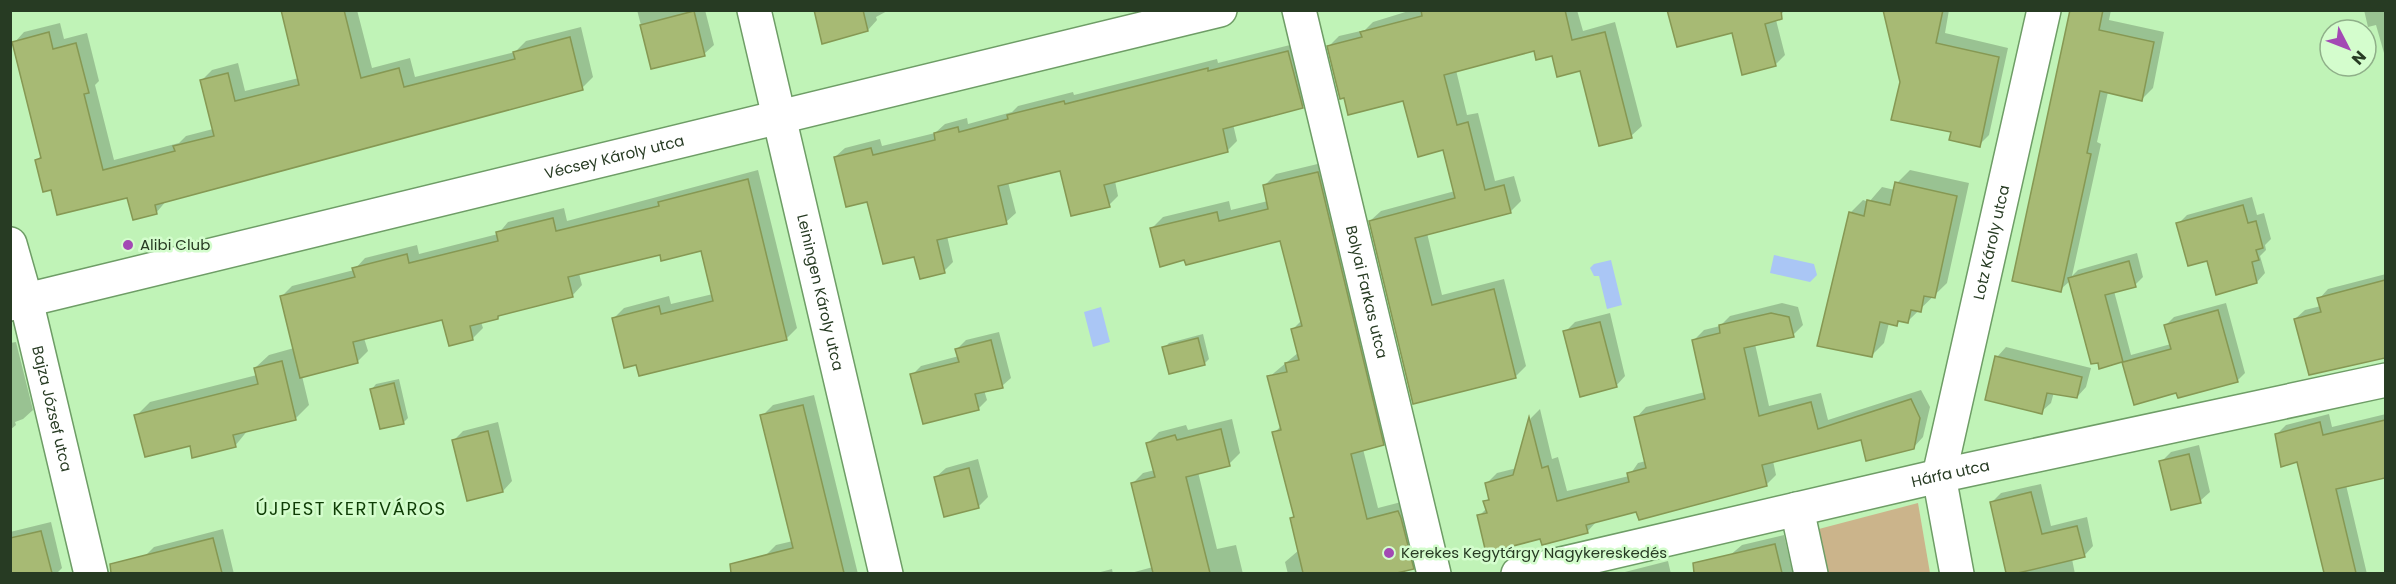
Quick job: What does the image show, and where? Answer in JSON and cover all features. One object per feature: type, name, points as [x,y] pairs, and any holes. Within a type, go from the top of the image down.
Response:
[{"type":"street","name":"Leiningen Károly utca","points":[[754,10],[781,117],[886,573]]},
{"type":"street","name":"Vécsey Károly utca","points":[[19,302],[1220,10]]},
{"type":"street","name":"Bolyai Farkas utca","points":[[1299,10],[1434,573]]},
{"type":"street","name":"Lotz Károly utca","points":[[1939,476],[2044,10]]},
{"type":"street","name":"Bajza József utca","points":[[10,244],[19,302],[91,573]]},
{"type":"street","name":"Hárfa utca","points":[[1518,573],[1939,476],[2385,380]]},
{"type":"street","points":[[1939,476],[1957,573]]},
{"type":"street","points":[[1797,509],[1811,573]]},
{"type":"shaded area","points":[[1918,503],[1930,573],[1824,573],[1815,530]]},
{"type":"water","points":[[1774,255],[1814,264],[1817,275],[1810,282],[1770,273]]},
{"type":"water","points":[[1611,260],[1622,305],[1607,309],[1599,276],[1594,276],[1590,268],[1594,264]]},
{"type":"water","points":[[1101,307],[1110,342],[1093,347],[1084,312]]},
{"type":"building","points":[[281,10],[344,10],[361,78],[399,68],[404,87],[515,59],[513,52],[570,37],[583,90],[155,205],[157,214],[133,220],[127,198],[57,215],[51,190],[43,192],[35,160],[41,158],[12,42],[49,32],[53,49],[76,43],[89,93],[84,94],[103,170],[175,151],[173,146],[214,136],[200,80],[228,73],[235,101],[299,85]]},
{"type":"building","points":[[814,10],[863,10],[868,31],[822,44]]},
{"type":"building","points":[[1421,10],[1565,10],[1572,40],[1605,32],[1632,138],[1599,146],[1580,71],[1557,77],[1552,56],[1536,60],[1534,51],[1444,75],[1457,125],[1468,122],[1485,190],[1504,185],[1511,213],[1415,238],[1432,305],[1494,289],[1516,378],[1413,404],[1369,221],[1455,198],[1443,150],[1418,157],[1403,101],[1348,115],[1344,98],[1340,99],[1327,46],[1362,37],[1360,32],[1422,16]]},
{"type":"building","points":[[1667,10],[1781,10],[1782,19],[1765,24],[1776,66],[1742,75],[1732,33],[1677,47]]},
{"type":"building","points":[[1883,10],[1943,10],[1936,43],[1999,57],[1980,147],[1949,140],[1951,132],[1891,120],[1900,82]]},
{"type":"building","points":[[2070,10],[2103,10],[2099,30],[2154,42],[2142,101],[2100,91],[2087,153],[2091,154],[2061,292],[2012,281]]},
{"type":"building","points":[[694,11],[705,56],[651,69],[640,25]]},
{"type":"building","points":[[1288,51],[1303,108],[1223,129],[1228,152],[1104,185],[1110,207],[1071,216],[1060,171],[998,186],[1007,224],[937,240],[945,273],[920,279],[914,257],[883,264],[867,202],[846,207],[834,157],[871,148],[873,155],[935,140],[934,133],[958,127],[959,132],[1008,119],[1007,115],[1064,101],[1065,104],[1208,68],[1208,71]]},
{"type":"building","points":[[1318,172],[1384,445],[1351,454],[1367,519],[1398,511],[1401,518],[1414,569],[1397,573],[1303,573],[1290,518],[1294,517],[1272,432],[1281,430],[1267,376],[1287,372],[1285,363],[1299,360],[1291,329],[1302,326],[1280,241],[1186,265],[1184,260],[1160,267],[1150,228],[1217,212],[1219,221],[1268,209],[1263,185]]},
{"type":"building","points":[[748,179],[787,340],[639,376],[636,365],[624,368],[612,318],[659,306],[661,314],[713,301],[701,251],[661,261],[660,255],[568,277],[573,297],[498,316],[498,319],[470,326],[473,340],[449,346],[442,320],[353,342],[358,363],[300,378],[280,296],[355,277],[352,268],[407,254],[409,263],[498,241],[496,232],[553,218],[556,231],[659,206],[658,202]]},
{"type":"building","points":[[1895,182],[1957,196],[1935,298],[1924,296],[1921,312],[1911,310],[1908,323],[1898,321],[1897,326],[1880,322],[1872,357],[1817,346],[1849,212],[1864,216],[1867,200],[1890,205]]},
{"type":"building","points":[[2243,205],[2248,223],[2256,221],[2263,248],[2256,250],[2259,260],[2252,262],[2257,283],[2216,295],[2207,261],[2188,266],[2176,223]]},
{"type":"building","points":[[2129,261],[2136,287],[2105,295],[2123,362],[2171,349],[2164,325],[2218,310],[2238,382],[2178,398],[2176,393],[2134,405],[2122,362],[2099,369],[2098,363],[2091,364],[2068,278]]},
{"type":"building","points":[[2385,280],[2385,358],[2309,375],[2294,319],[2321,312],[2317,298]]},
{"type":"building","points":[[1771,313],[1789,317],[1794,337],[1744,348],[1759,416],[1811,402],[1818,429],[1911,399],[1920,418],[1914,449],[1866,461],[1861,440],[1762,465],[1767,486],[1639,520],[1636,512],[1586,525],[1588,533],[1542,545],[1540,539],[1486,553],[1477,515],[1487,513],[1483,501],[1489,500],[1485,483],[1513,475],[1529,417],[1542,468],[1548,466],[1557,501],[1629,482],[1627,473],[1646,468],[1634,417],[1705,399],[1692,340],[1720,333],[1719,325]]},
{"type":"building","points":[[1600,322],[1617,387],[1580,397],[1563,331]]},
{"type":"building","points":[[1198,338],[1205,365],[1169,374],[1162,347]]},
{"type":"building","points":[[991,340],[1003,388],[975,394],[979,410],[923,424],[910,374],[959,362],[955,349]]},
{"type":"building","points":[[1995,356],[2082,377],[2077,398],[2047,393],[2042,414],[1985,400]]},
{"type":"building","points":[[282,361],[296,420],[233,435],[236,447],[192,458],[190,446],[145,457],[134,415],[258,384],[254,368]]},
{"type":"building","points":[[394,383],[404,424],[380,429],[370,389]]},
{"type":"building","points":[[803,405],[844,573],[731,573],[730,564],[793,548],[760,415]]},
{"type":"building","points":[[2385,420],[2385,478],[2336,489],[2356,573],[2324,573],[2297,462],[2281,467],[2275,434],[2320,422],[2323,435]]},
{"type":"building","points":[[1221,429],[1230,466],[1186,477],[1210,573],[1153,573],[1131,483],[1155,477],[1146,443],[1175,435],[1177,440]]},
{"type":"building","points":[[488,431],[503,492],[467,501],[452,440]]},
{"type":"building","points":[[2189,454],[2201,503],[2171,510],[2159,461]]},
{"type":"building","points":[[969,468],[979,508],[944,517],[934,477]]},
{"type":"building","points":[[2031,492],[2042,534],[2077,526],[2085,557],[2018,573],[2006,573],[1990,502]]},
{"type":"building","points":[[41,531],[52,573],[10,573],[10,538]]},
{"type":"building","points":[[213,538],[222,573],[111,573],[110,564]]},
{"type":"building","points":[[1775,544],[1782,573],[1694,573],[1693,563]]},
{"type":"place","name":"Alibi Club","points":[[128,245]]},
{"type":"place","name":"Kerekes Kegytárgy Nagykereskedés","points":[[1389,553]]},
{"type":"district","name":"ÚJPEST KERTVÁROS","points":[[351,509]]}]
